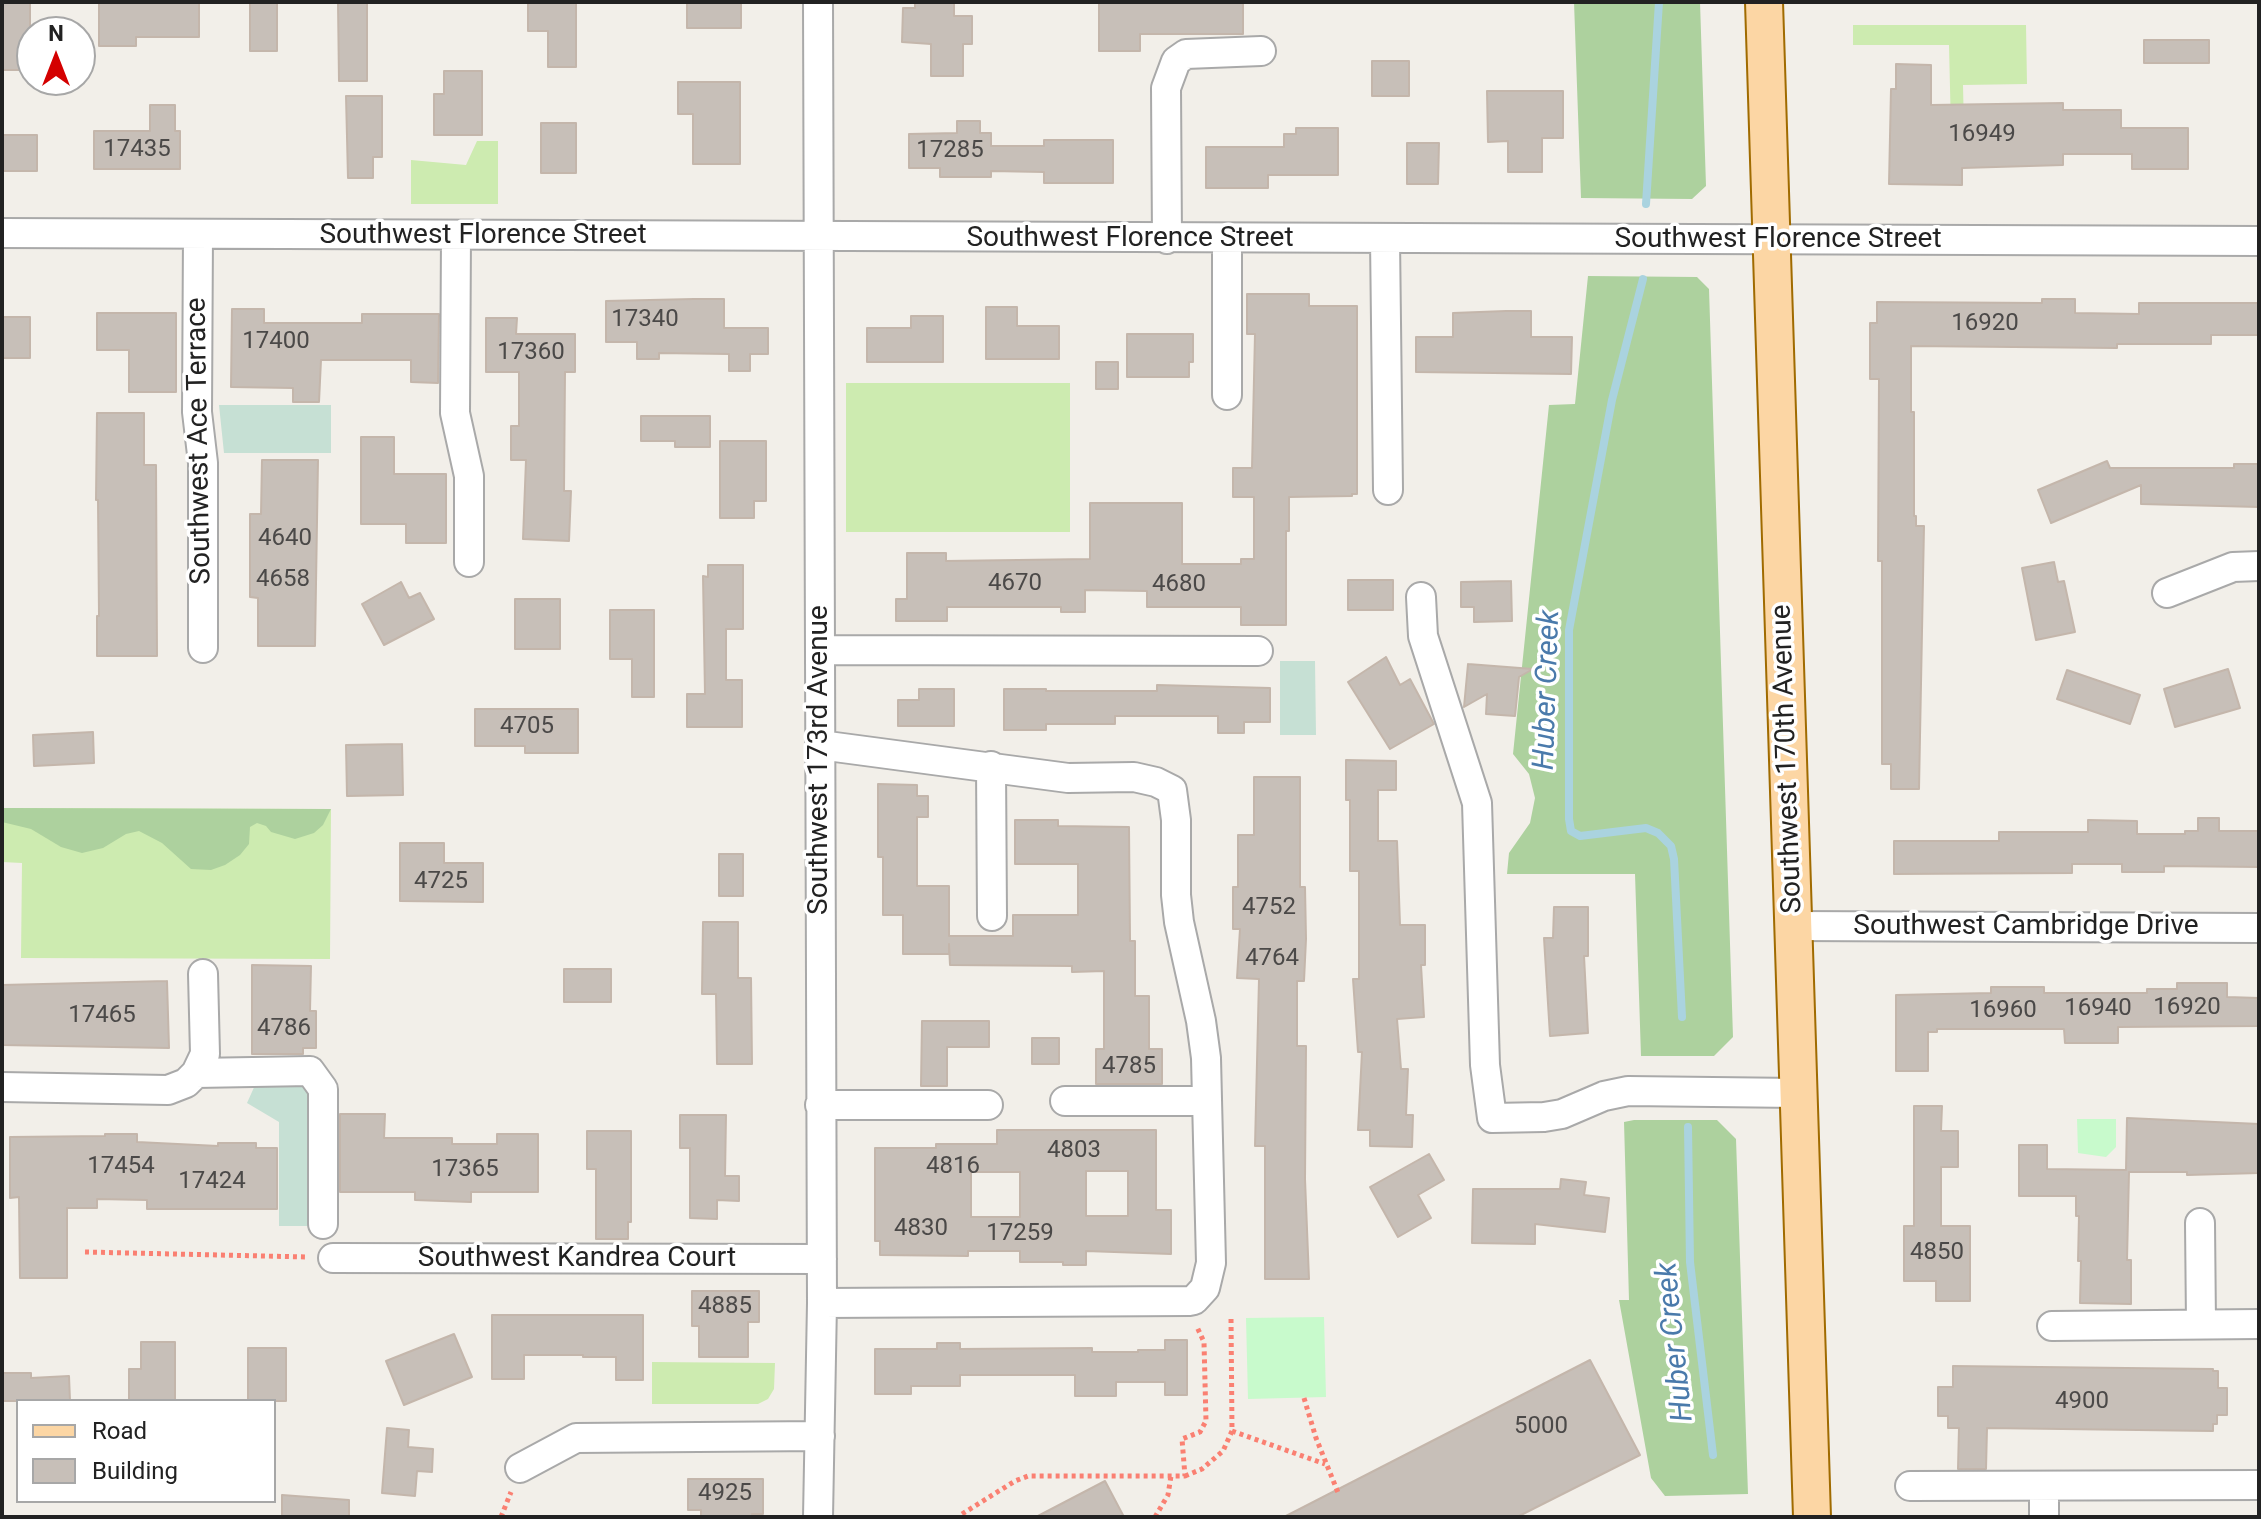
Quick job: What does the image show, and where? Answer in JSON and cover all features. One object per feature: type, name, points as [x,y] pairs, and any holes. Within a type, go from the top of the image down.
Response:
[{"type":"main road","name":"Southwest 170th Avenue","points":[[1764,2],[1812,1517]]},
{"type":"street","name":"Southwest 173rd Avenue","points":[[818,2],[822,1259],[818,1517]]},
{"type":"street","points":[[1167,239],[1166,88],[1176,61],[1186,54],[1261,51]]},
{"type":"street","name":"Southwest Florence Street","points":[[2,233],[2259,241]]},
{"type":"street","name":"Southwest Ace Terrace","points":[[198,234],[197,412],[203,463],[203,648]]},
{"type":"street","points":[[456,235],[455,413],[469,476],[469,562]]},
{"type":"street","points":[[1227,239],[1227,395]]},
{"type":"street","points":[[1385,239],[1388,490]]},
{"type":"street","points":[[2167,593],[2233,567],[2259,566]]},
{"type":"street","points":[[1421,597],[1423,636],[1477,803],[1485,1065],[1492,1118],[1562,1114],[1604,1096],[1628,1091],[1798,1093]]},
{"type":"street","points":[[820,650],[1258,651]]},
{"type":"street","points":[[820,745],[1068,778],[1134,777],[1172,790],[1176,820],[1177,909],[1206,1058],[1211,1263],[1197,1294],[822,1303]]},
{"type":"street","points":[[991,766],[992,916]]},
{"type":"street","name":"Southwest Cambridge Drive","points":[[1794,926],[2259,928]]},
{"type":"street","points":[[2,1087],[168,1090],[186,1083],[196,1073],[205,1054],[203,974]]},
{"type":"street","points":[[196,1073],[310,1071],[323,1089],[323,1224]]},
{"type":"street","points":[[1065,1101],[1206,1101]]},
{"type":"street","points":[[820,1105],[988,1105]]},
{"type":"street","points":[[2200,1223],[2201,1324]]},
{"type":"street","name":"Southwest Kandrea Court","points":[[333,1258],[822,1259]]},
{"type":"street","points":[[2052,1326],[2259,1324]]},
{"type":"street","points":[[520,1468],[576,1438],[820,1436]]},
{"type":"street","points":[[1910,1486],[2259,1485]]},
{"type":"street","points":[[2044,1486],[2044,1517]]},
{"type":"path","points":[[85,1252],[333,1258]]},
{"type":"path","points":[[1185,1476],[1182,1439],[1200,1432],[1206,1421],[1204,1342],[1198,1327],[1189,1321],[1197,1294]]},
{"type":"path","points":[[962,1514],[1028,1476],[1185,1476],[1202,1469],[1223,1451],[1232,1431],[1231,1318]]},
{"type":"path","points":[[1304,1398],[1325,1464],[1339,1495]]},
{"type":"path","points":[[1232,1431],[1325,1464]]},
{"type":"path","points":[[1155,1517],[1168,1495],[1171,1476]]},
{"type":"green space","points":[[1574,2],[1700,2],[1706,186],[1692,199],[1581,198]]},
{"type":"green space","points":[[1853,25],[2026,25],[2027,84],[1963,85],[1964,129],[1951,130],[1949,45],[1853,45]]},
{"type":"green space","points":[[477,141],[498,141],[498,204],[411,204],[411,160],[466,165]]},
{"type":"green space","points":[[1588,276],[1697,277],[1709,289],[1733,1037],[1714,1056],[1641,1056],[1635,874],[1507,874],[1509,853],[1530,823],[1535,798],[1529,774],[1513,754],[1549,405],[1575,404]]},
{"type":"green space","points":[[846,383],[1070,383],[1070,532],[846,532]]},
{"type":"green space","points":[[219,405],[331,405],[331,453],[224,453]]},
{"type":"green space","points":[[1280,661],[1315,661],[1316,735],[1280,735]]},
{"type":"green space","points":[[2,808],[331,809],[330,959],[21,958],[22,863],[2,862]]},
{"type":"green space","points":[[2,808],[331,809],[323,825],[314,833],[295,839],[271,832],[257,823],[250,827],[249,844],[240,855],[211,870],[191,869],[162,843],[139,831],[126,834],[103,848],[82,853],[61,847],[31,829],[2,822]]},
{"type":"green space","points":[[301,1082],[311,1090],[318,1226],[279,1226],[279,1122],[247,1103],[256,1083]]},
{"type":"green space","points":[[2077,1119],[2116,1119],[2116,1147],[2106,1157],[2078,1153]]},
{"type":"green space","points":[[1717,1120],[1736,1139],[1748,1494],[1665,1496],[1651,1478],[1619,1300],[1629,1300],[1624,1122]]},
{"type":"green space","points":[[1324,1317],[1326,1397],[1248,1399],[1246,1318]]},
{"type":"green space","points":[[652,1362],[775,1363],[774,1389],[768,1399],[758,1404],[652,1404]]},
{"type":"building","points":[[2,2],[30,2],[30,16],[16,16],[16,70],[2,70]]},
{"type":"building","points":[[199,2],[199,37],[136,37],[136,46],[99,46],[99,3]]},
{"type":"building","points":[[250,2],[277,2],[277,51],[250,51]]},
{"type":"building","points":[[338,2],[367,2],[367,81],[339,81]]},
{"type":"building","points":[[528,2],[576,2],[576,67],[548,67],[548,31],[528,31]]},
{"type":"building","points":[[687,2],[741,2],[741,28],[687,28]]},
{"type":"building","points":[[915,2],[954,2],[954,16],[972,16],[972,44],[963,44],[963,76],[931,76],[931,44],[902,42],[903,8],[915,8]]},
{"type":"building","points":[[1099,2],[1243,2],[1243,34],[1140,34],[1140,51],[1099,51]]},
{"type":"building","points":[[2144,40],[2209,40],[2209,63],[2144,63]]},
{"type":"building","points":[[1372,61],[1409,61],[1409,96],[1372,96]]},
{"type":"building","points":[[1896,64],[1931,65],[1931,105],[2063,103],[2063,110],[2121,110],[2121,128],[2188,128],[2188,169],[2132,169],[2132,154],[2063,154],[2063,165],[1962,168],[1962,185],[1889,184],[1891,89],[1896,89]]},
{"type":"building","points":[[444,71],[482,71],[482,135],[434,135],[434,94],[444,94]]},
{"type":"building","points":[[678,82],[740,82],[740,164],[693,164],[693,114],[678,114]]},
{"type":"building","points":[[1487,91],[1563,91],[1563,138],[1542,138],[1542,172],[1508,172],[1508,141],[1488,142]]},
{"type":"building","points":[[346,96],[382,96],[382,157],[373,157],[373,178],[348,178]]},
{"type":"building","points":[[150,105],[175,105],[175,131],[180,131],[180,169],[94,169],[94,131],[150,131]]},
{"type":"building","points":[[957,121],[980,121],[980,133],[991,133],[991,146],[1044,146],[1044,140],[1113,140],[1113,183],[1044,183],[1044,172],[991,171],[991,177],[940,177],[940,168],[909,168],[909,134],[957,133]]},
{"type":"building","points":[[541,123],[576,123],[576,173],[541,173]]},
{"type":"building","points":[[1296,128],[1338,128],[1338,175],[1268,175],[1268,188],[1206,188],[1206,147],[1284,147],[1284,134],[1296,134]]},
{"type":"building","points":[[2,135],[37,135],[37,171],[2,171]]},
{"type":"building","points":[[1407,143],[1439,143],[1438,184],[1407,184]]},
{"type":"building","points":[[1247,294],[1309,294],[1309,306],[1357,306],[1357,494],[1289,497],[1286,625],[1241,625],[1241,607],[1147,607],[1147,591],[1085,590],[1085,612],[1061,612],[1061,607],[947,607],[947,621],[896,621],[896,599],[907,599],[907,553],[946,553],[946,561],[1090,559],[1090,503],[1182,503],[1182,564],[1241,564],[1241,559],[1254,559],[1254,497],[1233,497],[1233,468],[1252,468],[1255,334],[1247,334]]},
{"type":"building","points":[[724,299],[724,328],[768,328],[768,354],[750,354],[750,371],[729,371],[729,354],[659,353],[659,359],[637,359],[637,342],[606,342],[606,301]]},
{"type":"building","points":[[2042,299],[2075,299],[2075,313],[2139,314],[2139,303],[2259,303],[2259,335],[2211,335],[2211,344],[2117,344],[2117,348],[1911,346],[1914,516],[1916,526],[1924,526],[1919,789],[1891,789],[1891,764],[1882,764],[1882,561],[1878,561],[1879,379],[1870,379],[1870,323],[1877,323],[1877,302],[2042,303]]},
{"type":"building","points":[[986,307],[1017,307],[1017,326],[1059,326],[1059,359],[986,359]]},
{"type":"building","points":[[232,309],[264,309],[264,323],[362,323],[362,314],[439,314],[438,383],[411,382],[411,360],[321,360],[319,402],[293,402],[293,388],[231,387]]},
{"type":"building","points":[[1531,311],[1531,337],[1572,337],[1571,374],[1416,372],[1416,337],[1453,337],[1453,313]]},
{"type":"building","points":[[97,313],[176,313],[176,392],[129,392],[129,350],[97,350]]},
{"type":"building","points":[[911,316],[943,316],[943,362],[867,362],[867,328],[911,328]]},
{"type":"building","points":[[2,317],[30,317],[30,358],[2,358]]},
{"type":"building","points":[[486,318],[517,318],[516,334],[575,334],[575,372],[565,372],[564,491],[571,491],[569,541],[523,539],[526,460],[511,460],[511,426],[519,426],[519,372],[486,372]]},
{"type":"building","points":[[1127,334],[1193,334],[1193,362],[1189,362],[1189,377],[1127,377]]},
{"type":"building","points":[[1096,362],[1118,362],[1118,389],[1096,389]]},
{"type":"building","points":[[97,413],[144,413],[144,465],[156,465],[157,656],[97,656]]},
{"type":"building","points":[[641,416],[710,416],[710,447],[675,447],[675,441],[641,441]]},
{"type":"building","points":[[361,437],[394,437],[394,474],[446,474],[446,543],[406,543],[406,524],[361,524]]},
{"type":"building","points":[[720,441],[766,441],[766,501],[754,501],[754,518],[720,518]]},
{"type":"building","points":[[262,460],[318,460],[315,646],[258,646],[258,598],[250,597],[250,514],[261,514]]},
{"type":"building","points":[[2107,461],[2110,468],[2234,468],[2234,464],[2259,464],[2259,507],[2141,504],[2141,485],[2051,523],[2038,490]]},
{"type":"building","points":[[2054,562],[2058,582],[2064,581],[2075,632],[2036,640],[2022,568]]},
{"type":"building","points":[[708,565],[743,565],[743,629],[726,629],[726,680],[742,680],[742,727],[687,727],[687,694],[705,694],[703,576],[708,577]]},
{"type":"building","points":[[1348,580],[1393,580],[1393,610],[1348,610]]},
{"type":"building","points":[[1511,581],[1512,621],[1474,622],[1474,607],[1461,607],[1461,582]]},
{"type":"building","points":[[401,582],[409,598],[420,593],[434,619],[384,645],[362,604]]},
{"type":"building","points":[[515,599],[560,599],[560,649],[515,649]]},
{"type":"building","points":[[610,610],[654,610],[654,697],[632,697],[632,659],[610,659]]},
{"type":"building","points":[[1386,657],[1400,685],[1410,679],[1434,724],[1390,749],[1348,682]]},
{"type":"building","points":[[1468,664],[1533,669],[1519,677],[1515,716],[1486,714],[1487,694],[1464,707]]},
{"type":"building","points":[[2228,669],[2240,708],[2175,727],[2164,689]]},
{"type":"building","points":[[2067,670],[2140,695],[2130,724],[2057,699]]},
{"type":"building","points":[[1157,685],[1270,688],[1270,722],[1244,722],[1244,733],[1218,733],[1218,716],[1115,716],[1115,724],[1046,724],[1046,730],[1004,730],[1004,689],[1157,691]]},
{"type":"building","points":[[919,689],[954,689],[954,726],[898,726],[898,700],[919,700]]},
{"type":"building","points":[[475,709],[578,709],[578,753],[525,753],[525,746],[475,746]]},
{"type":"building","points":[[93,732],[94,763],[34,766],[33,735]]},
{"type":"building","points":[[402,744],[403,795],[347,796],[346,745]]},
{"type":"building","points":[[1346,760],[1396,761],[1396,790],[1378,790],[1378,841],[1397,841],[1400,925],[1425,925],[1425,965],[1421,965],[1424,1017],[1397,1019],[1401,1069],[1408,1069],[1406,1115],[1413,1115],[1412,1147],[1370,1146],[1370,1130],[1358,1130],[1362,1052],[1358,1052],[1353,979],[1359,979],[1359,871],[1350,871],[1350,800],[1346,800]]},
{"type":"building","points":[[1254,777],[1300,777],[1300,887],[1305,887],[1306,939],[1304,981],[1297,981],[1297,1046],[1306,1046],[1305,1179],[1309,1279],[1265,1279],[1265,1146],[1255,1146],[1259,979],[1237,978],[1240,929],[1233,929],[1233,887],[1238,887],[1238,835],[1254,835]]},
{"type":"building","points":[[878,784],[917,785],[917,796],[928,796],[928,817],[917,817],[917,886],[949,886],[949,936],[1013,936],[1013,915],[1078,915],[1078,864],[1015,864],[1015,820],[1058,820],[1058,826],[1129,827],[1130,941],[1135,941],[1135,996],[1149,996],[1149,1049],[1162,1049],[1162,1084],[1096,1084],[1096,1049],[1104,1049],[1104,971],[1072,972],[1072,966],[950,965],[949,944],[949,954],[903,954],[903,915],[883,915],[883,857],[878,857]]},
{"type":"building","points":[[2198,818],[2219,818],[2219,831],[2259,831],[2259,867],[2164,866],[2164,872],[2122,872],[2122,864],[2072,864],[2072,873],[1894,874],[1894,841],[1999,841],[1999,832],[2088,832],[2088,820],[2137,821],[2137,834],[2185,834],[2185,831],[2198,831]]},
{"type":"building","points":[[400,843],[444,843],[444,863],[483,863],[483,902],[400,901]]},
{"type":"building","points":[[719,854],[743,854],[743,896],[719,896]]},
{"type":"building","points":[[1554,907],[1588,907],[1588,956],[1584,956],[1588,1033],[1550,1036],[1544,938],[1553,938]]},
{"type":"building","points":[[703,922],[738,922],[738,978],[751,978],[752,1064],[717,1064],[716,994],[702,994]]},
{"type":"building","points":[[252,965],[311,966],[310,1011],[316,1011],[316,1048],[303,1048],[303,1054],[252,1054]]},
{"type":"building","points":[[564,969],[611,969],[611,1002],[564,1002]]},
{"type":"building","points":[[167,981],[169,1048],[2,1045],[2,985]]},
{"type":"building","points":[[2177,983],[2227,983],[2227,997],[2259,998],[2259,1026],[2118,1027],[2118,1043],[2065,1043],[2064,1029],[1937,1029],[1937,1032],[1928,1032],[1928,1071],[1896,1071],[1896,995],[1991,993],[1991,987],[2044,987],[2044,993],[2147,993],[2147,989],[2177,989]]},
{"type":"building","points":[[922,1021],[989,1021],[989,1047],[947,1047],[947,1086],[921,1086]]},
{"type":"building","points":[[1032,1038],[1059,1038],[1059,1064],[1032,1064]]},
{"type":"building","points":[[1914,1106],[1942,1106],[1941,1131],[1958,1131],[1958,1167],[1941,1167],[1941,1226],[1970,1226],[1970,1301],[1936,1301],[1936,1281],[1904,1281],[1904,1226],[1914,1226]]},
{"type":"building","points":[[340,1114],[385,1114],[384,1138],[452,1138],[452,1144],[497,1144],[497,1134],[538,1134],[538,1192],[471,1192],[471,1202],[415,1200],[415,1192],[340,1192]]},
{"type":"building","points":[[680,1115],[726,1115],[725,1176],[739,1176],[739,1201],[717,1200],[717,1219],[690,1218],[690,1148],[680,1148]]},
{"type":"building","points":[[2127,1118],[2259,1124],[2259,1173],[2187,1175],[2187,1172],[2129,1172],[2127,1260],[2131,1260],[2131,1304],[2080,1303],[2081,1261],[2078,1261],[2076,1196],[2019,1196],[2019,1145],[2047,1145],[2047,1169],[2126,1170]]},
{"type":"building","points":[[997,1130],[1156,1130],[1156,1210],[1171,1210],[1171,1254],[1086,1251],[1086,1265],[1020,1262],[1020,1251],[968,1251],[968,1256],[880,1255],[880,1241],[875,1241],[875,1148],[997,1144]],"holes":[[[1086,1171],[1128,1171],[1128,1216],[1086,1216]],[[971,1172],[1020,1172],[1020,1217],[971,1217]]]},
{"type":"building","points":[[587,1131],[631,1131],[631,1222],[628,1222],[628,1239],[596,1239],[596,1169],[587,1169]]},
{"type":"building","points":[[137,1134],[137,1142],[218,1146],[218,1143],[256,1143],[256,1148],[277,1148],[277,1209],[147,1209],[147,1200],[97,1199],[97,1208],[67,1208],[67,1278],[20,1278],[19,1197],[10,1198],[10,1137]]},
{"type":"building","points":[[1429,1154],[1444,1180],[1418,1195],[1431,1218],[1398,1237],[1370,1187]]},
{"type":"building","points":[[1561,1179],[1586,1182],[1584,1195],[1609,1198],[1605,1232],[1535,1224],[1535,1244],[1472,1243],[1473,1189],[1560,1189]]},
{"type":"building","points":[[692,1291],[759,1291],[759,1322],[748,1322],[748,1357],[699,1357],[699,1326],[692,1326]]},
{"type":"building","points":[[492,1315],[643,1315],[643,1380],[616,1380],[616,1357],[583,1355],[524,1355],[524,1379],[492,1379]]},
{"type":"building","points":[[454,1334],[472,1377],[404,1405],[386,1361]]},
{"type":"building","points":[[1165,1340],[1187,1340],[1187,1395],[1165,1395],[1165,1382],[1116,1382],[1116,1396],[1075,1396],[1075,1375],[960,1375],[960,1386],[911,1386],[911,1394],[875,1394],[875,1349],[937,1349],[937,1343],[960,1343],[960,1349],[1092,1348],[1092,1352],[1138,1352],[1165,1350]]},
{"type":"building","points":[[141,1342],[175,1342],[175,1399],[129,1399],[129,1369],[141,1369]]},
{"type":"building","points":[[248,1348],[286,1348],[286,1401],[248,1399]]},
{"type":"building","points":[[1590,1360],[1640,1455],[1517,1517],[1284,1517]]},
{"type":"building","points":[[1953,1366],[2213,1369],[2218,1371],[2218,1388],[2227,1388],[2227,1415],[2217,1415],[2213,1431],[1987,1428],[1986,1469],[1958,1469],[1959,1428],[1948,1428],[1948,1416],[1938,1416],[1938,1387],[1953,1387]]},
{"type":"building","points":[[2,1373],[31,1373],[31,1378],[69,1376],[70,1399],[2,1401]]},
{"type":"building","points":[[387,1428],[409,1430],[408,1447],[433,1449],[432,1472],[417,1471],[415,1496],[382,1493]]},
{"type":"building","points":[[688,1479],[763,1479],[763,1514],[752,1514],[752,1517],[701,1517],[701,1510],[688,1510]]},
{"type":"building","points":[[1105,1481],[1124,1517],[1036,1517]]},
{"type":"building","points":[[282,1495],[349,1500],[349,1517],[282,1517]]},
{"type":"waterway","name":"Huber Creek","points":[[1646,204],[1659,2]]},
{"type":"waterway","name":"Huber Creek","points":[[1643,279],[1612,400],[1569,630],[1569,819],[1571,831],[1580,836],[1646,828],[1658,833],[1671,846],[1682,1017]]},
{"type":"waterway","name":"Huber Creek","points":[[1688,1127],[1690,1262],[1713,1455]]}]
